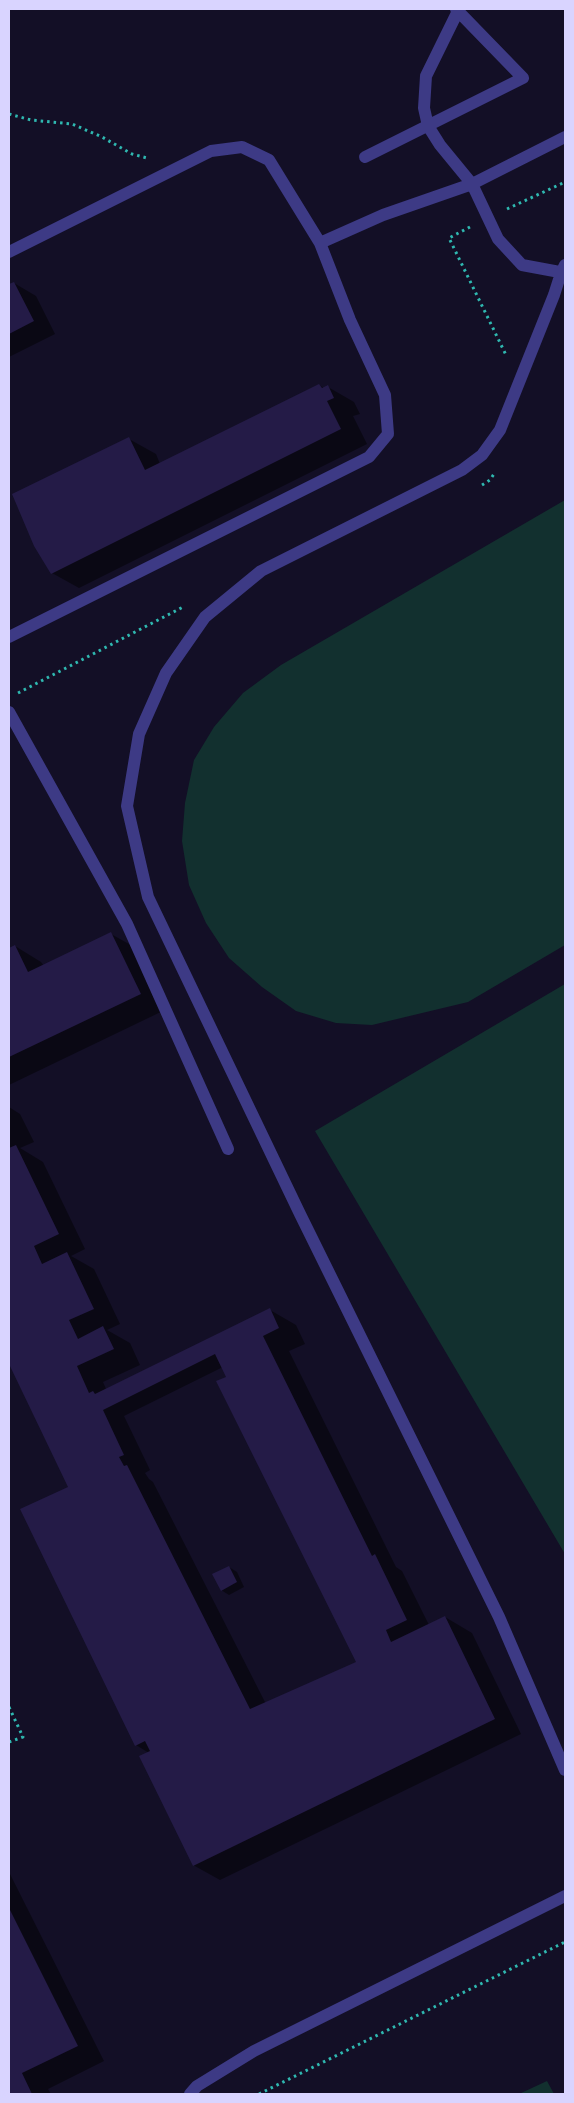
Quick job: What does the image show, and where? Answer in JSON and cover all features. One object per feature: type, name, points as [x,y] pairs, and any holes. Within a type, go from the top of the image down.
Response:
[{"type":"lane","points":[[365,157],[428,126],[523,78],[457,10],[426,76],[424,108],[428,126],[472,184],[498,239],[522,265],[564,270],[500,430],[482,455],[462,470],[261,571],[205,617],[166,673],[138,734],[127,806],[148,897],[309,1232],[499,1617],[565,1770]]},
{"type":"lane","points":[[320,242],[383,215],[472,184],[565,137]]},
{"type":"lane","points":[[9,252],[211,151],[242,147],[269,160],[320,242],[350,320],[385,395],[388,434],[369,457],[9,637]]},
{"type":"lane","points":[[9,712],[127,924],[228,1149]]},
{"type":"lane","points":[[190,2094],[198,2086],[254,2051],[565,1896]]},
{"type":"path","points":[[9,114],[31,120],[72,124],[102,137],[132,154],[182,165]]},
{"type":"path","points":[[523,370],[506,356],[449,238],[565,182]]},
{"type":"path","points":[[481,485],[490,480],[498,468]]},
{"type":"path","points":[[15,695],[187,605]]},
{"type":"path","points":[[9,1708],[23,1737],[9,1742]]},
{"type":"path","points":[[259,2094],[565,1942]]},
{"type":"green space","points":[[565,500],[565,945],[468,1002],[372,1025],[336,1023],[296,1011],[262,987],[229,958],[206,923],[189,885],[182,841],[185,803],[194,760],[214,727],[243,693],[281,665]]},
{"type":"green space","points":[[565,984],[565,1554],[315,1131]]},
{"type":"green space","points":[[547,2081],[554,2094],[519,2094]]},
{"type":"building","points":[[14,282],[34,321],[9,334],[9,284]]},
{"type":"building","points":[[319,384],[322,388],[328,385],[334,398],[327,401],[341,429],[51,574],[34,546],[12,494],[129,437],[145,470]]},
{"type":"building","points":[[111,932],[141,994],[9,1057],[9,948],[15,945],[28,972]]},
{"type":"building","points":[[16,1145],[59,1234],[34,1246],[42,1264],[67,1252],[94,1309],[69,1320],[78,1339],[103,1326],[114,1349],[77,1366],[89,1393],[93,1391],[95,1394],[270,1308],[279,1328],[263,1336],[372,1556],[375,1554],[407,1620],[386,1630],[391,1642],[445,1616],[495,1719],[193,1866],[139,1756],[150,1751],[145,1741],[135,1746],[20,1509],[68,1487],[9,1364],[9,1148]],"holes":[[[215,1354],[226,1377],[216,1381],[356,1662],[250,1709],[127,1465],[124,1466],[119,1457],[124,1455],[103,1410]]]},
{"type":"building","points":[[229,1566],[237,1582],[221,1591],[212,1574]]},
{"type":"building","points":[[9,1908],[78,2046],[22,2073],[32,2094],[9,2094]]}]
